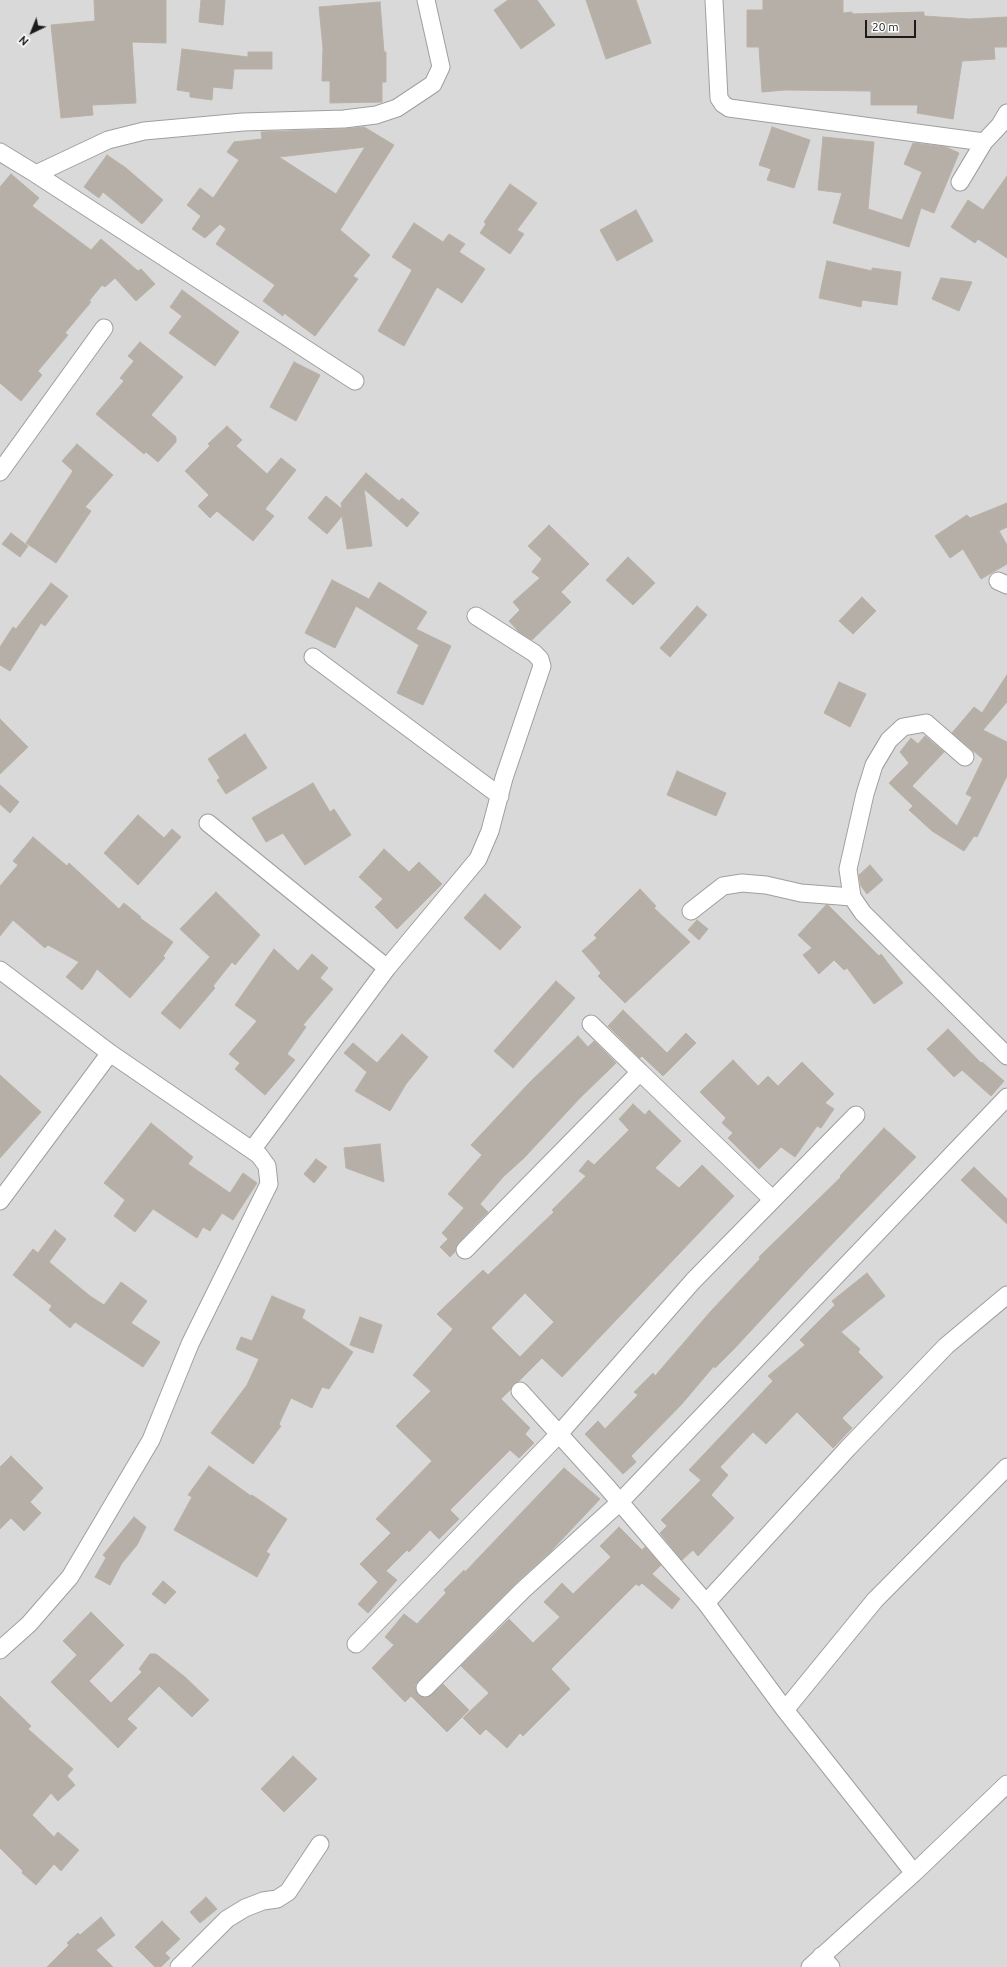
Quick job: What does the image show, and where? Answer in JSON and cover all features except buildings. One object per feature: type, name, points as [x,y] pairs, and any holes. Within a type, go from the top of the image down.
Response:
[{"type":"street","points":[[36,174],[108,140],[144,130],[243,122],[344,119],[376,115],[397,108],[433,84],[441,67],[426,0]]},
{"type":"street","points":[[714,0],[719,98],[722,104],[729,108],[984,142]]},
{"type":"street","points":[[960,182],[984,142],[1005,122]]},
{"type":"street","points":[[0,152],[355,381]]},
{"type":"street","points":[[0,472],[104,328]]},
{"type":"street","points":[[252,1150],[387,968],[478,859],[490,830],[504,778],[542,666],[540,659],[534,654],[476,616]]},
{"type":"street","points":[[313,658],[500,796]]},
{"type":"street","points":[[965,757],[926,723],[903,727],[889,740],[874,765],[865,794],[848,870],[852,897],[863,913],[1007,1056]]},
{"type":"street","points":[[208,823],[387,968]]},
{"type":"street","points":[[691,911],[723,886],[742,883],[766,884],[801,893],[852,897]]},
{"type":"street","points":[[0,970],[110,1053],[259,1155],[267,1166],[269,1184],[190,1344],[151,1440],[70,1577],[29,1624],[0,1650]]},
{"type":"street","points":[[591,1024],[772,1199]]},
{"type":"street","points":[[0,1201],[110,1053]]},
{"type":"street","points":[[465,1250],[640,1072]]},
{"type":"street","points":[[425,1688],[523,1590],[620,1502],[1007,1097]]},
{"type":"street","points":[[356,1644],[558,1434],[693,1281],[856,1114]]},
{"type":"street","points":[[706,1603],[848,1448],[946,1346],[1007,1295]]},
{"type":"street","points":[[520,1391],[620,1502],[706,1603],[785,1710],[914,1873]]},
{"type":"street","points":[[785,1710],[875,1600],[1007,1467]]},
{"type":"street","points":[[821,1963],[1007,1784]]},
{"type":"street","points":[[179,1967],[228,1919],[245,1908],[263,1901],[277,1899],[288,1892],[320,1844]]},
{"type":"shaded area","points":[[0,0],[1007,0],[1007,1967],[0,1967]]}]
